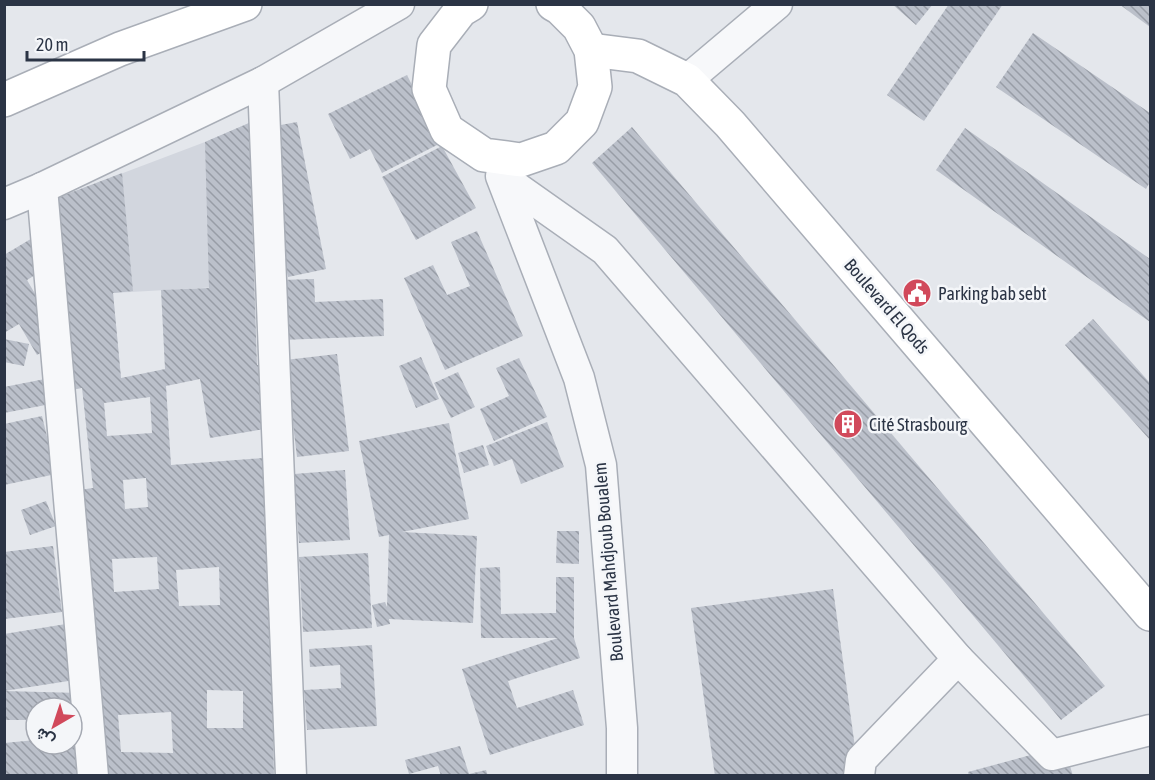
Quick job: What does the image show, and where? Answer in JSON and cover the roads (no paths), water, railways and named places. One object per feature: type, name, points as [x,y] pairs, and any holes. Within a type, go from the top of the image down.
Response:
[{"type":"main road","points":[[4,100],[120,49],[245,4]]},
{"type":"main road","points":[[456,6],[434,45],[429,89],[447,130],[493,166],[556,148],[582,122],[595,87],[591,50],[579,27],[553,4]]},
{"type":"main road","name":"Boulevard El Qods","points":[[591,50],[638,56],[687,80],[730,123],[1150,614]]},
{"type":"street","points":[[4,204],[263,82],[399,4]]},
{"type":"street","points":[[687,80],[777,4]]},
{"type":"street","points":[[263,82],[291,776]]},
{"type":"street","points":[[493,166],[605,250],[958,659],[1052,755],[1150,730]]},
{"type":"street","name":"Boulevard Mahdjoub Boualem","points":[[493,166],[579,378],[601,465],[622,728],[622,776]]},
{"type":"street","points":[[42,188],[93,776]]},
{"type":"street","points":[[860,776],[861,760],[958,659]]},
{"type":"place","name":"Parking bab sebt","points":[[917,293]]},
{"type":"place","name":"Cité Strasbourg","points":[[848,424]]}]
